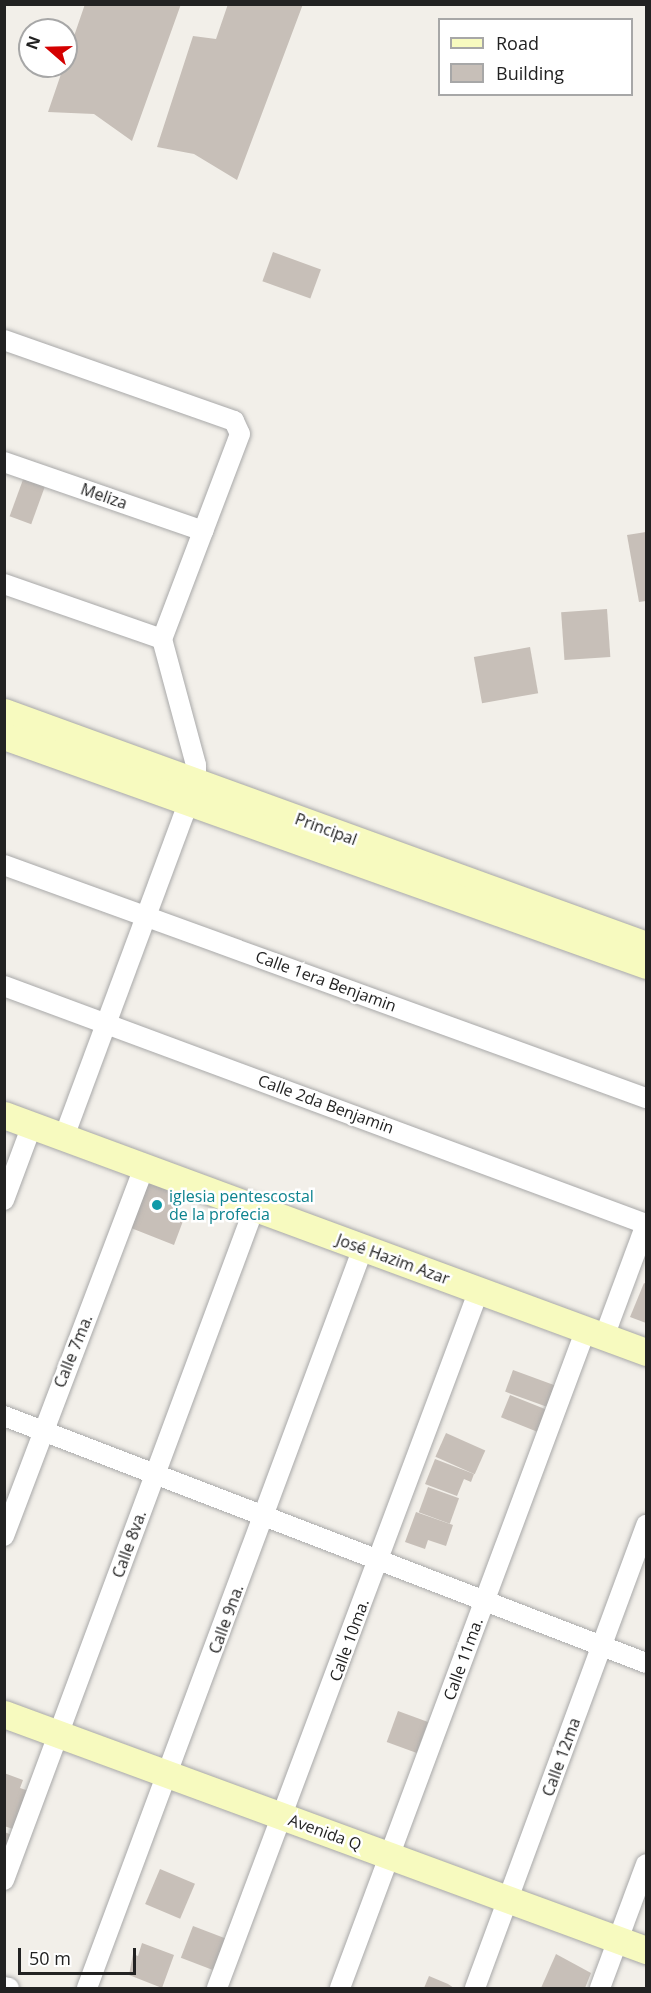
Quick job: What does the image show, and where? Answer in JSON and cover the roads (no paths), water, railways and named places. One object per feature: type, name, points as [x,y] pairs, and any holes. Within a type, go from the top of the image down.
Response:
[{"type":"street","points":[[4,340],[234,421],[240,434],[162,639],[196,765],[192,792],[64,1137]]},
{"type":"street","name":"Meliza","points":[[4,462],[203,531]]},
{"type":"street","points":[[4,584],[162,639]]},
{"type":"street","name":"Principal","points":[[4,712],[192,792],[646,965]]},
{"type":"street","name":"Principal","points":[[4,736],[192,792],[646,945]]},
{"type":"street","name":"Calle 1era Benjamin","points":[[4,865],[646,1098]]},
{"type":"street","name":"Calle 2da Benjamin","points":[[4,986],[646,1224]]},
{"type":"street","name":"José Hazim Azar","points":[[4,1115],[646,1352]]},
{"type":"street","points":[[4,1200],[32,1125]]},
{"type":"street","name":"Calle 7ma.","points":[[4,1536],[41,1429],[144,1167]]},
{"type":"street","name":"Calle 8va.","points":[[4,1880],[61,1735],[254,1209]]},
{"type":"street","name":"Calle 11ma.","points":[[340,1989],[391,1856],[483,1601],[595,1333],[646,1224]]},
{"type":"street","name":"Calle 9na.","points":[[87,1989],[169,1775],[363,1248]]},
{"type":"street","name":"Calle 10ma.","points":[[217,1989],[284,1817],[479,1290]]},
{"type":"street","points":[[4,1416],[41,1429],[154,1478],[646,1663]]},
{"type":"street","name":"Calle 12ma","points":[[475,1989],[646,1525]]},
{"type":"street","name":"Avenida Q","points":[[4,1714],[646,1950]]},
{"type":"street","points":[[600,1989],[646,1864]]},
{"type":"street","points":[[4,1987],[9,1989]]},
{"type":"place","name":"iglesia pentescostal de la profecia","points":[[157,1205]]}]
